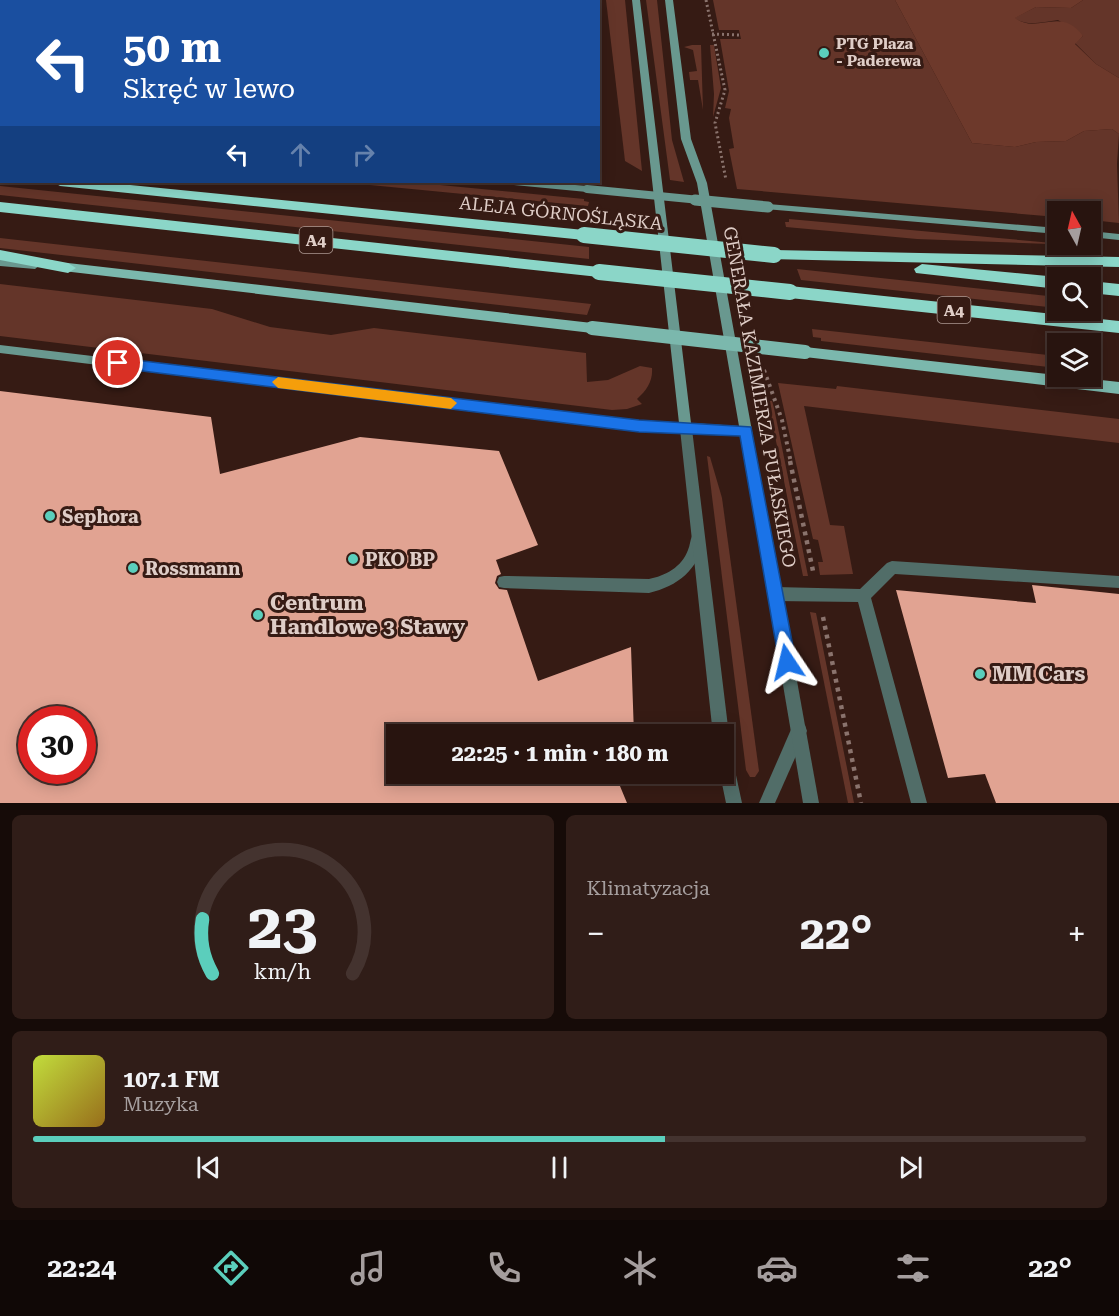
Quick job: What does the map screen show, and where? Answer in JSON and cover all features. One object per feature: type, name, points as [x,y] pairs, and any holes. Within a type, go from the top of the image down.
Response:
[{"type":"highway","name":"ALEJA GÓRNOŚLĄSKA","points":[[70,183],[1047,282]]},
{"type":"highway","name":"A4","points":[[0,207],[1119,327]]},
{"type":"highway","points":[[0,255],[68,268]]},
{"type":"highway","points":[[774,255],[1119,262]]},
{"type":"highway","points":[[1101,288],[1119,290]]},
{"type":"main road","points":[[68,268],[1119,388]]},
{"type":"street","points":[[636,0],[720,724]]},
{"type":"street","name":"GENERAŁA KAZIMIERZA PUŁASKIEGO","points":[[669,0],[686,139],[702,183],[811,803]]},
{"type":"street","points":[[524,183],[768,207],[1047,230]]},
{"type":"street","points":[[1101,235],[1119,237]]},
{"type":"street","points":[[0,262],[68,268]]},
{"type":"street","points":[[0,349],[639,426],[746,431]]},
{"type":"street","points":[[504,582],[649,586],[666,583],[680,574],[690,562],[696,548],[698,530]]},
{"type":"street","points":[[775,594],[863,596],[892,567],[1119,582]]},
{"type":"street","points":[[863,596],[920,803]]},
{"type":"street","points":[[767,803],[799,731]]},
{"type":"street","points":[[730,784],[734,803]]},
{"type":"path","points":[[706,0],[712,34],[718,46],[725,90],[715,123]]},
{"type":"path","points":[[712,34],[740,34]]},
{"type":"shaded area","points":[[606,0],[625,0],[642,171],[625,161]]},
{"type":"shaded area","points":[[646,0],[657,0],[672,140],[684,182],[670,180]]},
{"type":"shaded area","points":[[713,0],[895,0],[972,143],[1015,147],[1036,142],[1066,141],[1084,131],[1112,129],[1119,134],[1117,164],[1119,223],[1101,221],[1101,201],[1047,201],[1047,216],[737,189],[729,149],[734,148],[729,118],[731,109],[725,108],[729,91],[720,39],[741,39],[739,30],[719,30]]},
{"type":"shaded area","points":[[895,0],[1083,0],[1071,8],[1036,7],[1015,18],[1032,24],[1066,22],[1075,27],[1083,36],[1075,44],[1096,64],[1119,78],[1119,134],[1112,129],[1084,131],[1066,141],[1036,142],[1015,147],[972,143]]},
{"type":"shaded area","points":[[1083,0],[1119,0],[1119,78],[1096,64],[1075,43],[1083,36],[1058,20],[1030,23],[1014,18],[1036,7],[1071,8]]},
{"type":"shaded area","points":[[701,45],[703,110],[698,80],[690,80],[689,72],[697,71],[693,50],[684,47]]},
{"type":"shaded area","points":[[710,45],[714,45],[721,88],[713,117],[714,94]]},
{"type":"shaded area","points":[[349,183],[419,183],[584,199],[589,202],[588,206]]},
{"type":"shaded area","points":[[0,186],[589,247],[589,259],[0,195]]},
{"type":"shaded area","points":[[789,219],[1047,244],[917,239],[786,227],[785,222],[789,222]]},
{"type":"shaded area","points":[[0,238],[591,304],[587,315],[0,248]]},
{"type":"shaded area","points":[[797,269],[1047,296],[1047,307],[801,280]]},
{"type":"shaded area","points":[[0,284],[212,309],[270,327],[331,335],[374,328],[586,353],[587,382],[608,380],[640,366],[652,368],[651,377],[646,389],[637,399],[642,404],[627,409],[612,410],[0,336]]},
{"type":"shaded area","points":[[812,329],[1047,355],[1047,367],[821,341],[821,338],[813,337]]},
{"type":"shaded area","points":[[778,383],[836,389],[837,386],[1119,419],[1119,443],[804,406],[830,525],[844,526],[853,574],[820,575],[818,562],[823,562],[818,540],[813,539]]},
{"type":"shaded area","points":[[768,401],[772,401],[774,408],[808,576],[803,576]]},
{"type":"shaded area","points":[[707,456],[710,457],[722,498],[759,771],[755,777],[750,777],[746,770]]},
{"type":"shaded area","points":[[810,612],[816,613],[854,803],[848,803]]},
{"type":"building","name":"Centrum Handlowe 3 Stawy","points":[[0,391],[211,417],[220,474],[360,437],[499,451],[538,545],[496,560],[501,574],[497,576],[495,583],[499,589],[507,590],[538,681],[631,647],[634,724],[386,724],[386,784],[619,784],[627,803],[0,803]]},
{"type":"building","points":[[1032,585],[1119,594],[1119,803],[996,803],[985,774],[948,778],[896,590],[1036,603]]},
{"type":"slow traffic","points":[[278,382],[451,403]]},
{"type":"place","name":"PTG Plaza - Paderewa","points":[[824,53]]},
{"type":"place","name":"Sephora","points":[[50,516]]},
{"type":"place","name":"PKO BP","points":[[353,559]]},
{"type":"place","name":"Rossmann","points":[[133,568]]},
{"type":"place","name":"Centrum Handlowe 3 Stawy","points":[[258,615]]},
{"type":"place","name":"MM Cars","points":[[980,674]]},
{"type":"route","points":[[118,363],[657,428],[746,431],[787,662]]}]
